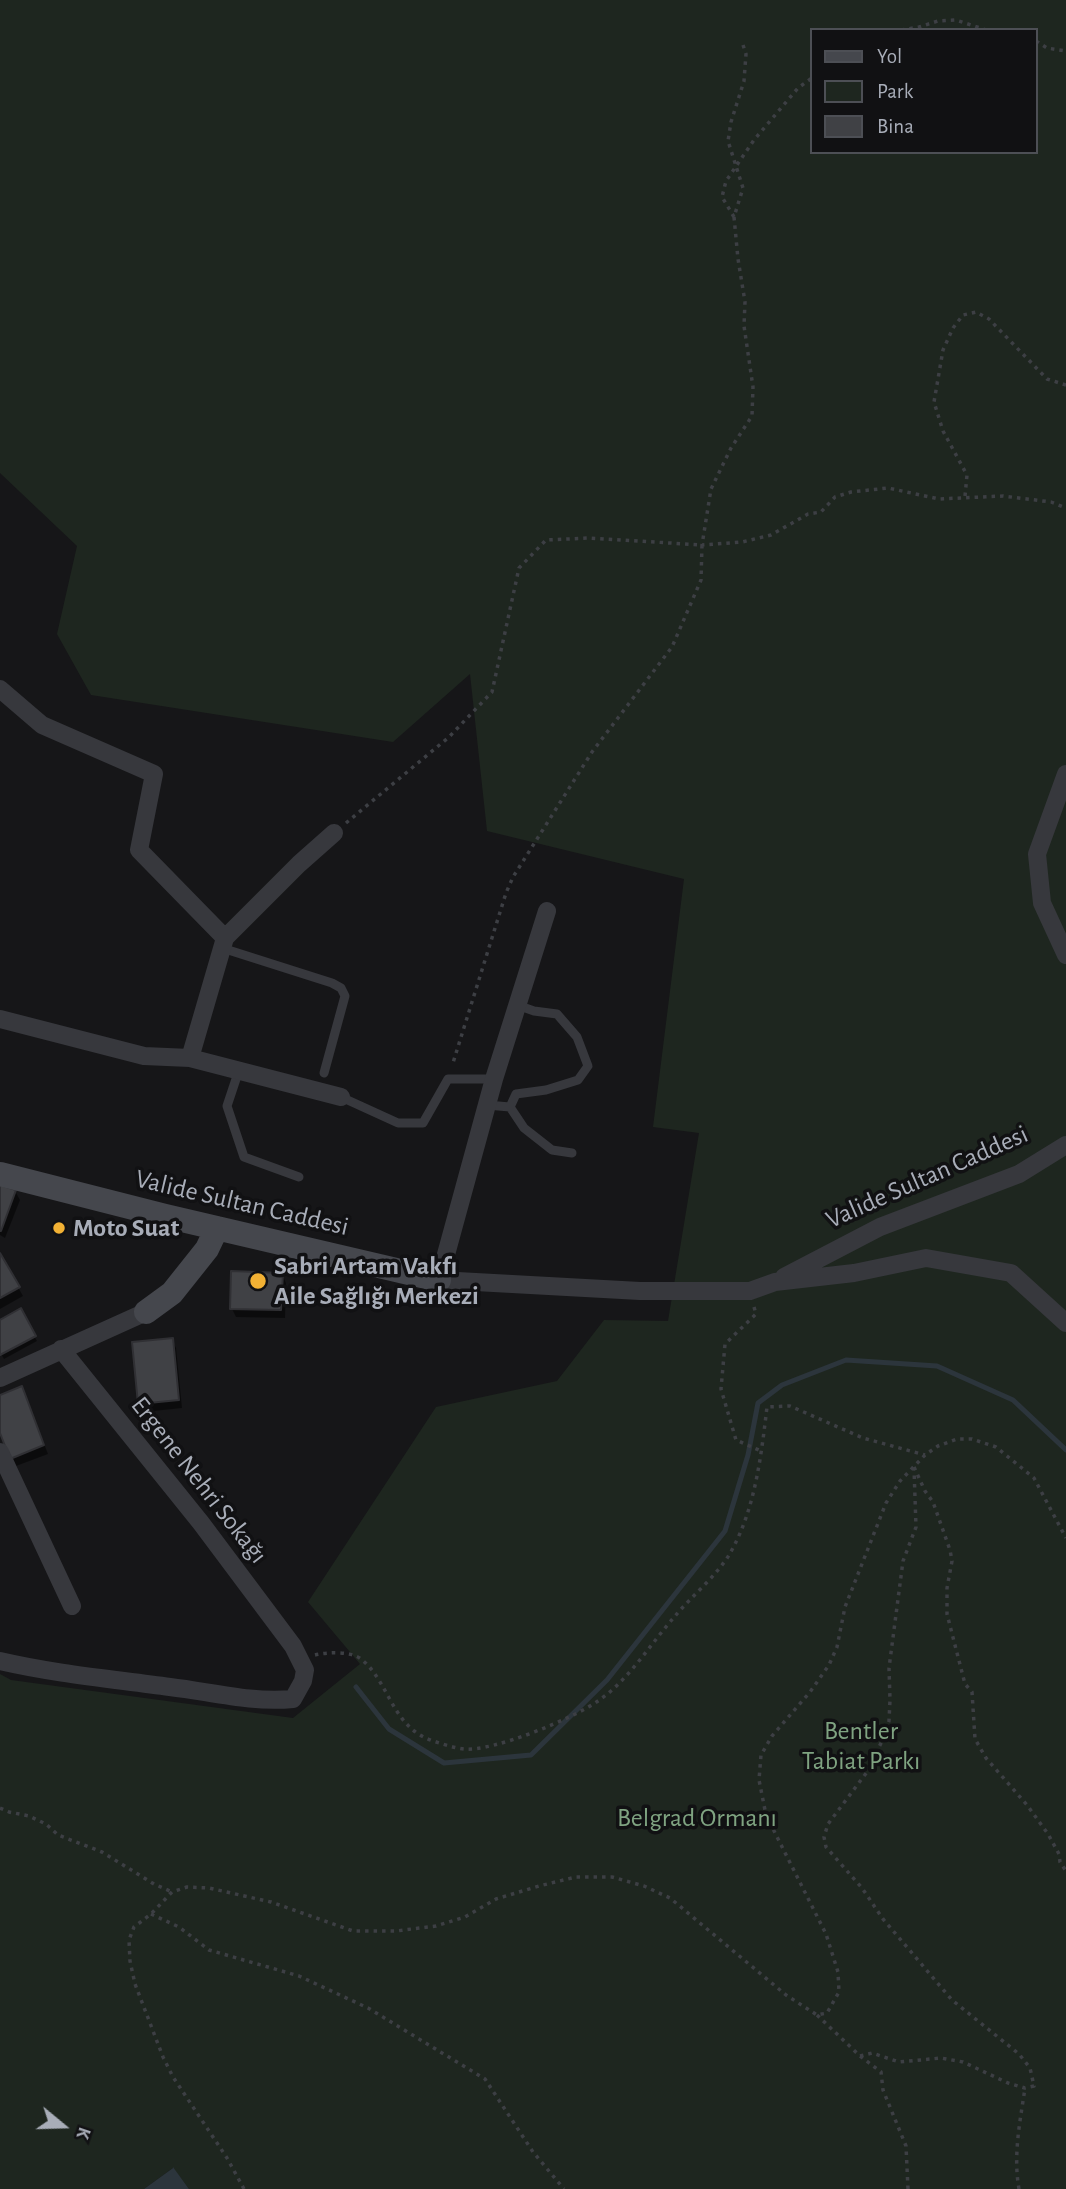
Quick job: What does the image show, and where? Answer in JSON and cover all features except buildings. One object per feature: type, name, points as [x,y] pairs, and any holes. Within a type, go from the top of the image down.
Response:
[{"type":"street","points":[[0,689],[42,725],[154,774],[139,850],[224,943]]},
{"type":"street","points":[[1066,774],[1037,854],[1042,904],[1066,955]]},
{"type":"street","points":[[190,1058],[224,943],[299,864],[334,833]]},
{"type":"street","points":[[439,1280],[494,1079],[547,911]]},
{"type":"street","points":[[0,1019],[144,1056],[190,1058],[341,1097]]},
{"type":"street","name":"Valide Sultan Caddesi","points":[[0,1174],[439,1280],[640,1291],[750,1291],[775,1282],[880,1227],[1019,1174],[1066,1145]]},
{"type":"street","points":[[0,1378],[146,1312],[173,1293],[207,1249],[217,1228]]},
{"type":"street","points":[[775,1282],[854,1273],[926,1258],[1011,1273],[1066,1323]]},
{"type":"street","name":"Ergene Nehri Sokağı","points":[[61,1349],[201,1523],[296,1651]]},
{"type":"street","points":[[0,1452],[72,1606]]},
{"type":"street","points":[[0,1661],[33,1669],[270,1701],[293,1699],[303,1681],[305,1670],[296,1651]]},
{"type":"lane","points":[[224,943],[332,983],[341,989],[345,996],[324,1073]]},
{"type":"lane","points":[[510,1107],[516,1094],[545,1090],[578,1080],[588,1066],[577,1037],[557,1014],[534,1011],[517,1005]]},
{"type":"lane","points":[[239,1070],[228,1106],[244,1157],[299,1177]]},
{"type":"lane","points":[[341,1097],[398,1123],[423,1123],[448,1079],[494,1079]]},
{"type":"lane","points":[[487,1105],[510,1107]]},
{"type":"lane","points":[[510,1107],[524,1128],[552,1150],[572,1153]]},
{"type":"path","points":[[913,28],[938,20],[956,20],[980,28]]},
{"type":"path","points":[[1038,42],[1047,48],[1066,51]]},
{"type":"path","points":[[448,1079],[513,877],[592,752],[672,647],[701,580],[702,545],[711,489],[752,416],[753,387],[744,326],[746,302],[734,217],[743,188],[728,141],[744,81],[746,54],[743,45]]},
{"type":"path","points":[[734,217],[722,197],[726,181],[798,88],[810,79]]},
{"type":"path","points":[[964,496],[967,475],[943,431],[934,402],[943,350],[953,328],[963,315],[976,312],[989,319],[1047,379],[1066,385]]},
{"type":"path","points":[[334,833],[449,737],[492,692],[519,568],[546,540],[589,538],[702,545],[741,542],[771,535],[808,514],[821,512],[835,497],[851,492],[888,488],[939,499],[1003,496],[1051,502],[1066,508]]},
{"type":"path","points":[[750,1291],[756,1314],[724,1344],[721,1389],[736,1440],[761,1451]]},
{"type":"path","points":[[296,1651],[330,1652],[359,1657],[372,1672],[401,1719],[430,1740],[465,1749],[515,1739],[561,1721],[598,1701],[624,1678],[728,1556],[746,1515],[755,1485],[767,1407],[790,1406],[863,1438],[925,1455]]},
{"type":"path","points":[[817,2015],[827,2013],[839,1992],[838,1972],[826,1934],[766,1815],[759,1780],[761,1755],[772,1736],[829,1665],[837,1647],[845,1607],[886,1503],[900,1481],[925,1455],[938,1446],[972,1439],[996,1447],[1034,1478],[1066,1538]]},
{"type":"path","points":[[914,1465],[933,1502],[950,1550],[952,1561],[947,1588],[947,1614],[965,1684],[972,1692],[975,1739],[986,1758],[1048,1834],[1066,1871]]},
{"type":"path","points":[[860,2056],[872,2053],[898,2062],[941,2058],[963,2062],[1008,2083],[1025,2088],[1034,2086],[1030,2068],[1019,2054],[952,2000],[826,1847],[824,1838],[828,1824],[867,1772],[888,1721],[889,1668],[897,1599],[903,1561],[916,1527],[914,1465]]},
{"type":"path","points":[[0,1808],[46,1824],[58,1835],[103,1852],[153,1884],[172,1892]]},
{"type":"path","points":[[244,2189],[163,2057],[135,1984],[129,1940],[134,1927],[172,1892],[187,1887],[209,1888],[271,1902],[353,1930],[396,1931],[446,1923],[465,1917],[496,1899],[576,1877],[612,1877],[644,1886],[670,1898],[786,1995],[817,2015],[860,2056],[876,2066],[881,2072],[883,2090],[906,2146],[908,2189]]},
{"type":"path","points":[[151,1914],[179,1927],[209,1950],[299,1976],[368,2008],[485,2079],[533,2152],[564,2189]]},
{"type":"path","points":[[1020,2189],[1016,2170],[1018,2132],[1025,2088]]},
{"type":"green space","name":"Belgrad Ormanı","points":[[0,0],[1066,0],[1066,2189],[189,2189],[173,2168],[144,2189],[0,2189],[0,1674],[11,1680],[293,1718],[360,1664],[308,1602],[436,1407],[557,1381],[604,1320],[668,1321],[699,1133],[653,1127],[684,879],[487,831],[470,674],[393,742],[91,695],[57,634],[77,546],[0,473]]},
{"type":"shaded area","points":[[173,2168],[189,2189],[144,2189]]},
{"type":"waterway","points":[[356,1687],[389,1729],[444,1763],[531,1755],[607,1680],[725,1531],[748,1455],[758,1403],[782,1385],[846,1360],[937,1366],[1013,1400],[1066,1450]]},
{"type":"place","name":"Moto Suat","points":[[59,1228]]},
{"type":"place","name":"Sabri Artam Vakfı Aile Sağlığı Merkezi","points":[[258,1281]]},
{"type":"park label","name":"Bentler Tabiat Parkı","points":[[861,1746]]}]
